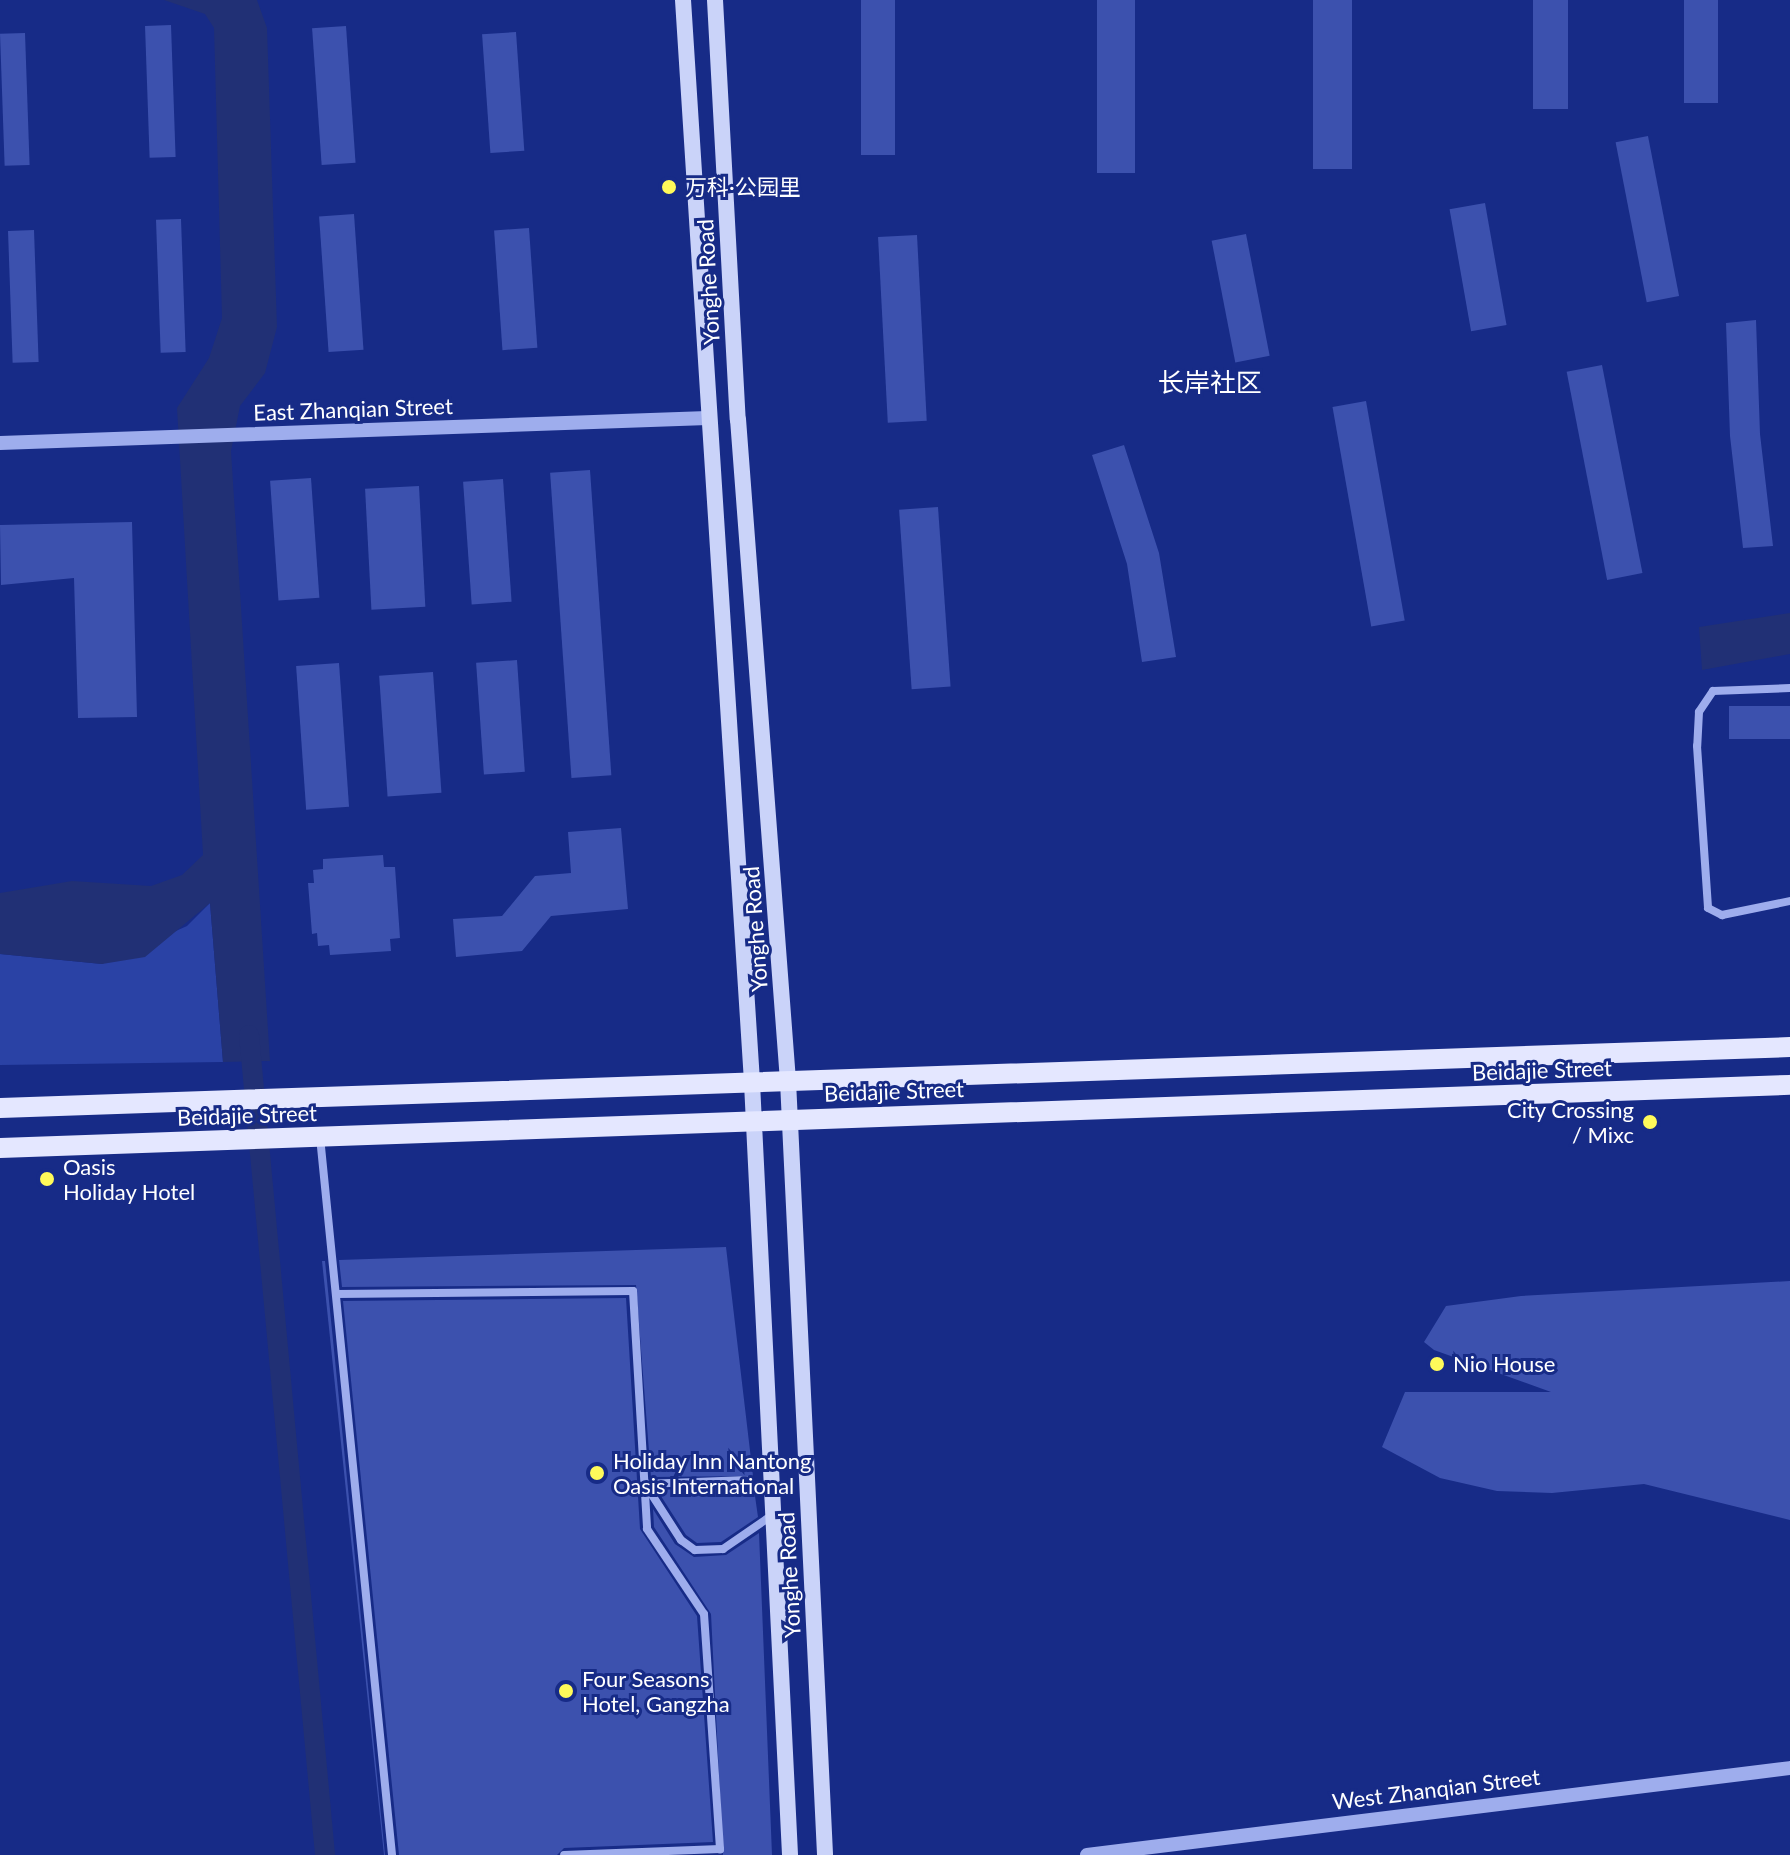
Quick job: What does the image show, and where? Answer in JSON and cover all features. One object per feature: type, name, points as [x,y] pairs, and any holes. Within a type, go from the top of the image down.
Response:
[{"type":"main road","name":"Yonghe Road","points":[[683,0],[752,1083],[790,1855]]},
{"type":"main road","name":"Yonghe Road","points":[[715,0],[739,434],[788,1081],[825,1855]]},
{"type":"main road","name":"Beidajie Street","points":[[0,1108],[1790,1047]]},
{"type":"main road","name":"Beidajie Street","points":[[0,1148],[1790,1085]]},
{"type":"street","name":"East Zhanqian Street","points":[[0,443],[708,418]]},
{"type":"street","points":[[1790,688],[1713,691],[1699,712],[1697,746],[1708,908],[1722,915],[1790,901]]},
{"type":"street","points":[[320,1136],[392,1855]]},
{"type":"street","points":[[336,1294],[633,1291],[647,1529],[704,1614],[720,1849],[564,1855]]},
{"type":"street","points":[[644,1484],[747,1480]]},
{"type":"street","points":[[644,1484],[681,1540],[695,1550],[723,1549],[773,1515]]},
{"type":"street","name":"West Zhanqian Street","points":[[1087,1855],[1790,1768]]},
{"type":"shaded area","points":[[210,903],[223,1062],[0,1065],[0,954],[102,964],[187,926]]},
{"type":"water","points":[[164,0],[257,0],[267,28],[277,327],[265,373],[240,406],[231,451],[270,1061],[223,1062],[210,903],[145,957],[102,964],[0,954],[0,893],[72,881],[151,886],[182,875],[203,855],[177,408],[209,358],[222,318],[214,28],[205,14]]},
{"type":"water","points":[[1790,613],[1790,654],[1702,670],[1699,627]]},
{"type":"building","points":[[861,0],[895,0],[895,155],[861,155]]},
{"type":"building","points":[[1097,0],[1135,0],[1135,173],[1097,173]]},
{"type":"building","points":[[1313,0],[1352,0],[1352,169],[1313,169]]},
{"type":"building","points":[[1533,0],[1568,0],[1568,109],[1533,109]]},
{"type":"building","points":[[1684,0],[1718,0],[1718,103],[1684,103]]},
{"type":"building","points":[[171,25],[176,157],[150,158],[145,26]]},
{"type":"building","points":[[346,26],[356,163],[322,165],[312,28]]},
{"type":"building","points":[[516,32],[524,151],[490,153],[482,34]]},
{"type":"building","points":[[25,33],[30,165],[5,166],[0,34]]},
{"type":"building","points":[[1648,136],[1679,296],[1647,302],[1616,142]]},
{"type":"building","points":[[1485,203],[1507,325],[1471,331],[1450,209]]},
{"type":"building","points":[[354,214],[363,350],[329,352],[319,216]]},
{"type":"building","points":[[181,219],[186,352],[161,353],[156,220]]},
{"type":"building","points":[[529,228],[537,348],[502,350],[494,230]]},
{"type":"building","points":[[34,230],[39,362],[13,363],[8,231]]},
{"type":"building","points":[[1246,234],[1270,356],[1235,362],[1212,241]]},
{"type":"building","points":[[917,235],[927,421],[888,423],[878,237]]},
{"type":"building","points":[[1756,320],[1760,434],[1773,546],[1743,548],[1730,436],[1726,323]]},
{"type":"building","points":[[1602,365],[1642,573],[1607,580],[1567,372]]},
{"type":"building","points":[[1366,401],[1405,621],[1371,627],[1333,407]]},
{"type":"building","points":[[1124,445],[1159,553],[1176,657],[1142,662],[1127,564],[1092,455]]},
{"type":"building","points":[[590,470],[611,775],[571,778],[550,473]]},
{"type":"building","points":[[311,478],[319,598],[278,601],[270,481]]},
{"type":"building","points":[[503,479],[512,602],[472,604],[463,482]]},
{"type":"building","points":[[419,486],[425,607],[371,610],[365,489]]},
{"type":"building","points":[[938,507],[951,687],[912,689],[899,510]]},
{"type":"building","points":[[132,522],[137,717],[78,718],[74,578],[1,585],[0,525]]},
{"type":"building","points":[[517,660],[525,772],[484,775],[476,663]]},
{"type":"building","points":[[339,663],[349,807],[306,810],[296,666]]},
{"type":"building","points":[[433,672],[441,793],[388,796],[379,676]]},
{"type":"building","points":[[1729,706],[1790,706],[1790,739],[1729,739]]},
{"type":"building","points":[[621,828],[628,909],[551,916],[522,951],[456,957],[453,919],[502,916],[535,876],[571,873],[568,832]]},
{"type":"building","points":[[383,855],[384,867],[395,867],[400,938],[390,939],[391,951],[330,955],[329,945],[318,946],[317,933],[312,934],[308,883],[314,883],[313,870],[323,869],[323,859]]},
{"type":"building","points":[[726,1247],[753,1476],[651,1477],[636,1285],[342,1287],[339,1260]]},
{"type":"building","points":[[322,1261],[325,1261],[385,1855],[384,1855]]},
{"type":"building","points":[[1790,1281],[1790,1520],[1644,1484],[1552,1493],[1497,1491],[1440,1478],[1382,1447],[1405,1392],[1551,1392],[1434,1350],[1424,1342],[1446,1306],[1521,1296]]},
{"type":"building","name":"Four Seasons Hotel, Gangzha","points":[[626,1298],[640,1529],[697,1616],[713,1842],[564,1848],[557,1855],[399,1855],[343,1301]]},
{"type":"building","points":[[753,1482],[758,1517],[721,1542],[697,1543],[686,1535],[657,1490],[747,1487]]},
{"type":"building","points":[[653,1509],[675,1544],[694,1557],[726,1555],[759,1533],[772,1855],[723,1855],[711,1614],[654,1527]]},
{"type":"waterway","points":[[249,1035],[325,1855]]},
{"type":"place","name":"万科·公园里","points":[[669,187]]},
{"type":"place","name":"City Crossing / Mixc","points":[[1650,1122]]},
{"type":"place","name":"Oasis Holiday Hotel","points":[[47,1179]]},
{"type":"place","name":"Nio House","points":[[1437,1364]]},
{"type":"place","name":"Holiday Inn Nantong Oasis International","points":[[597,1473]]},
{"type":"place","name":"Four Seasons Hotel, Gangzha","points":[[566,1691]]},
{"type":"district","name":"长岸社区","points":[[1210,383]]}]
